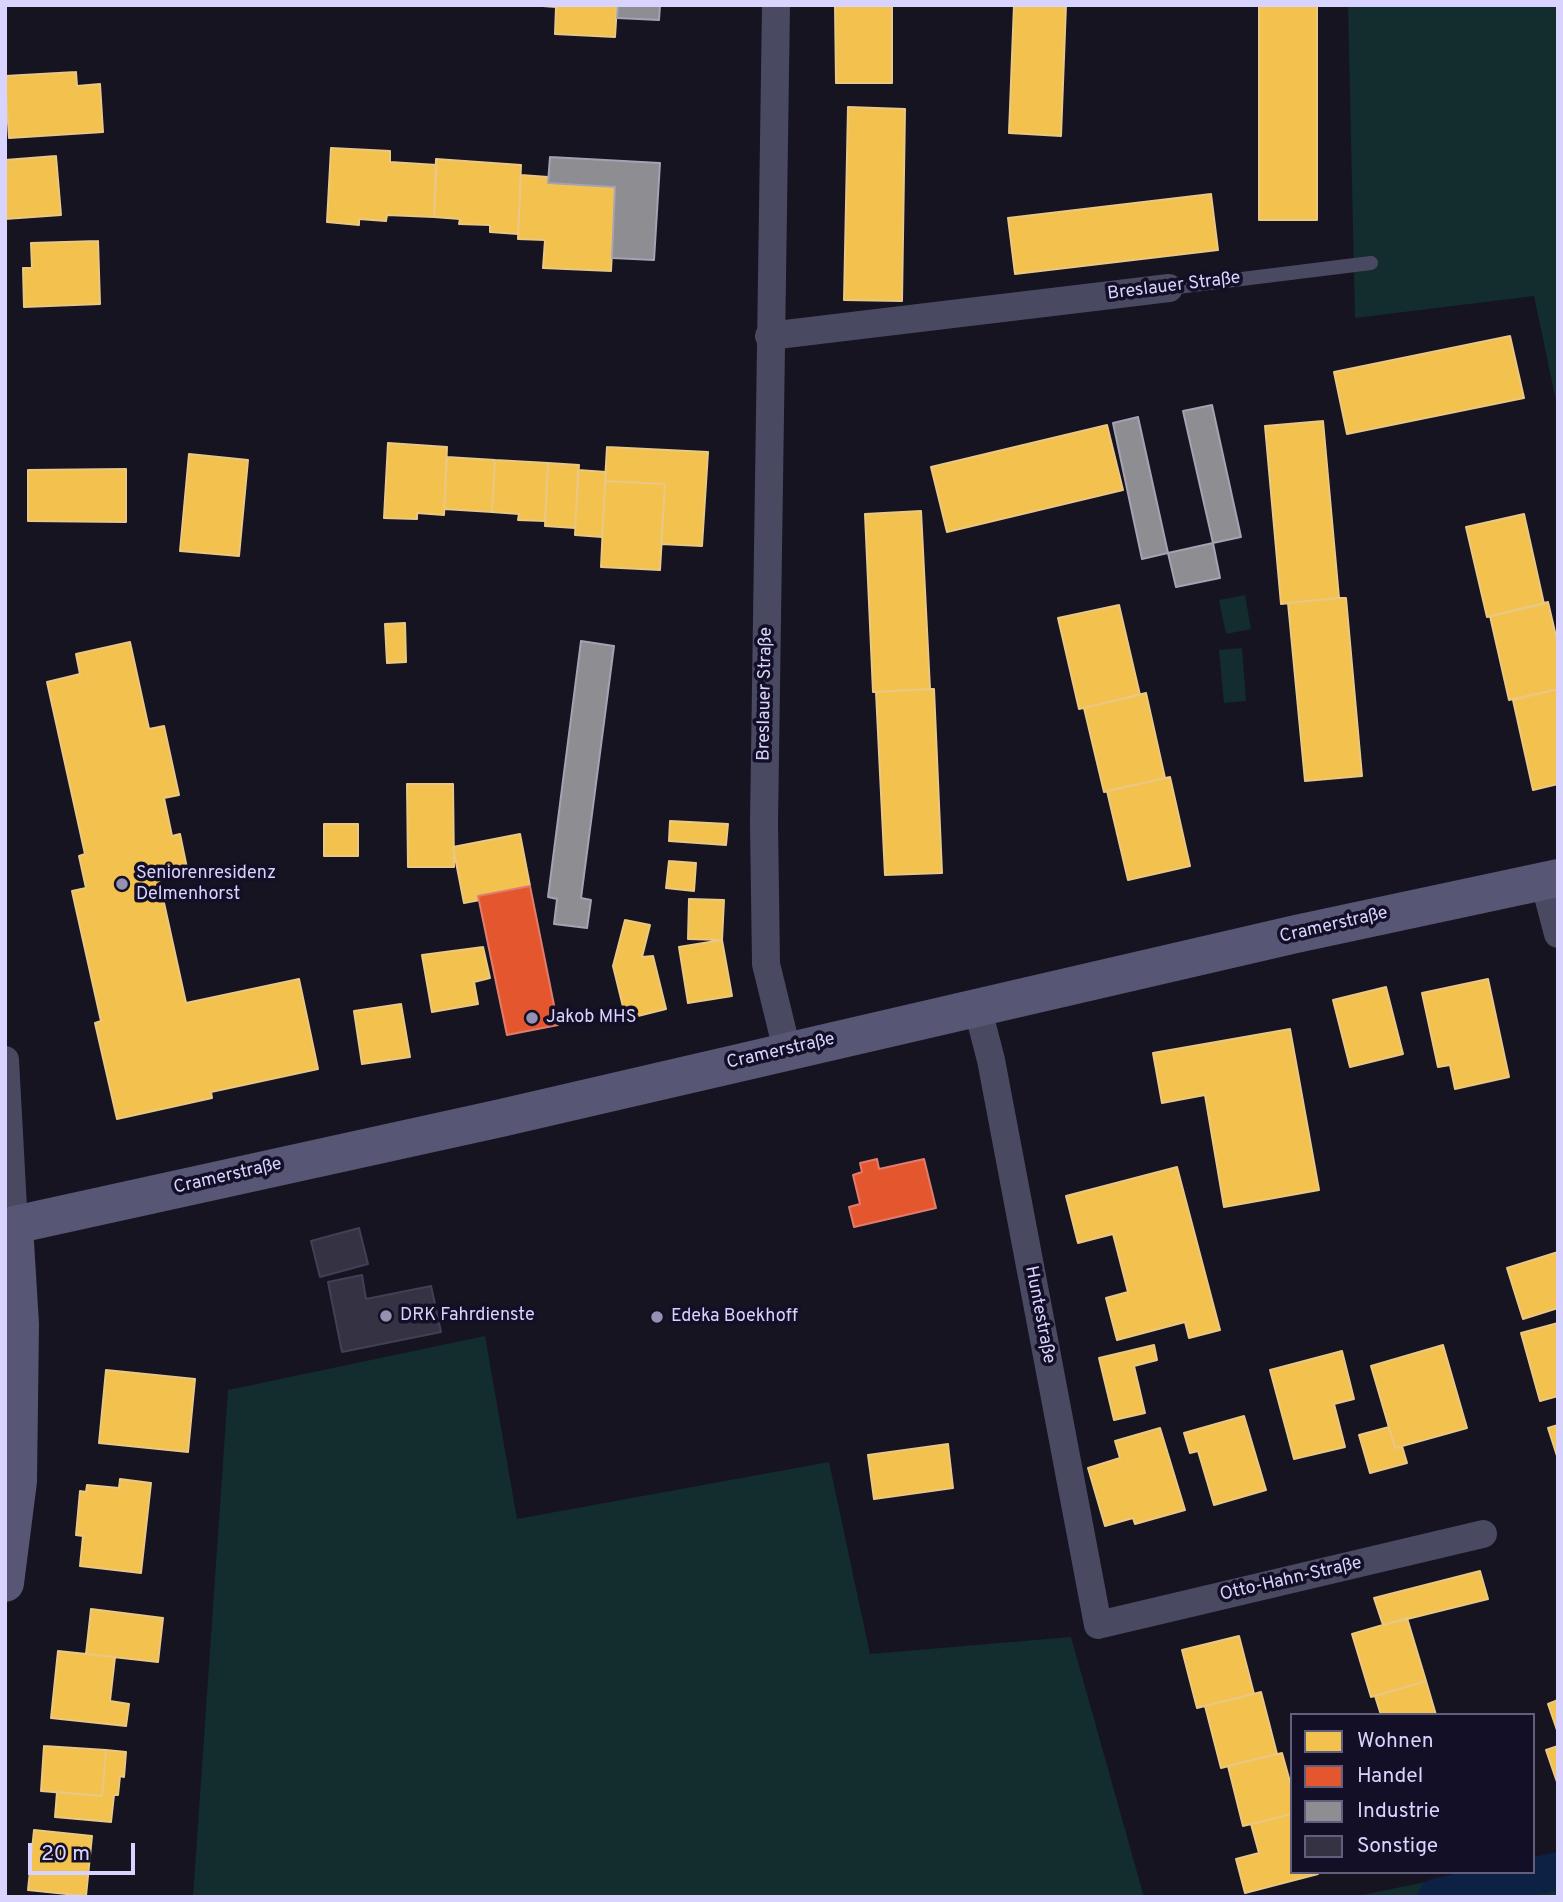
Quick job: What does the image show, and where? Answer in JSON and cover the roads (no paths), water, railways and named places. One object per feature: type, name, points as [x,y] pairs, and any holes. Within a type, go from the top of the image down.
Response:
[{"type":"main road","name":"Cramerstraße","points":[[9,1226],[501,1118],[977,1006],[1551,880]]},
{"type":"main road","points":[[5,1583],[18,1482],[20,1324],[9,1226]]},
{"type":"street","name":"Breslauer Straße","points":[[776,5],[769,336],[766,964],[787,1050]]},
{"type":"street","name":"Breslauer Straße","points":[[769,336],[1169,288]]},
{"type":"street","points":[[1551,880],[1558,934]]},
{"type":"street","name":"Huntestraße","points":[[977,1006],[991,1060],[1098,1625]]},
{"type":"street","points":[[5,1060],[9,1226]]},
{"type":"street","name":"Otto-Hahn-Straße","points":[[1098,1625],[1483,1535]]},
{"type":"lane","name":"Breslauer Straße","points":[[1169,288],[1371,262]]},
{"type":"waterway","points":[[1437,1897],[1558,1871]]},
{"type":"place","name":"Seniorenresidenz Delmenhorst","points":[[122,884]]},
{"type":"place","name":"Jakob MHS","points":[[532,1018]]},
{"type":"place","name":"DRK Fahrdienste","points":[[386,1316]]},
{"type":"place","name":"Edeka Boekhoff","points":[[657,1317]]}]
